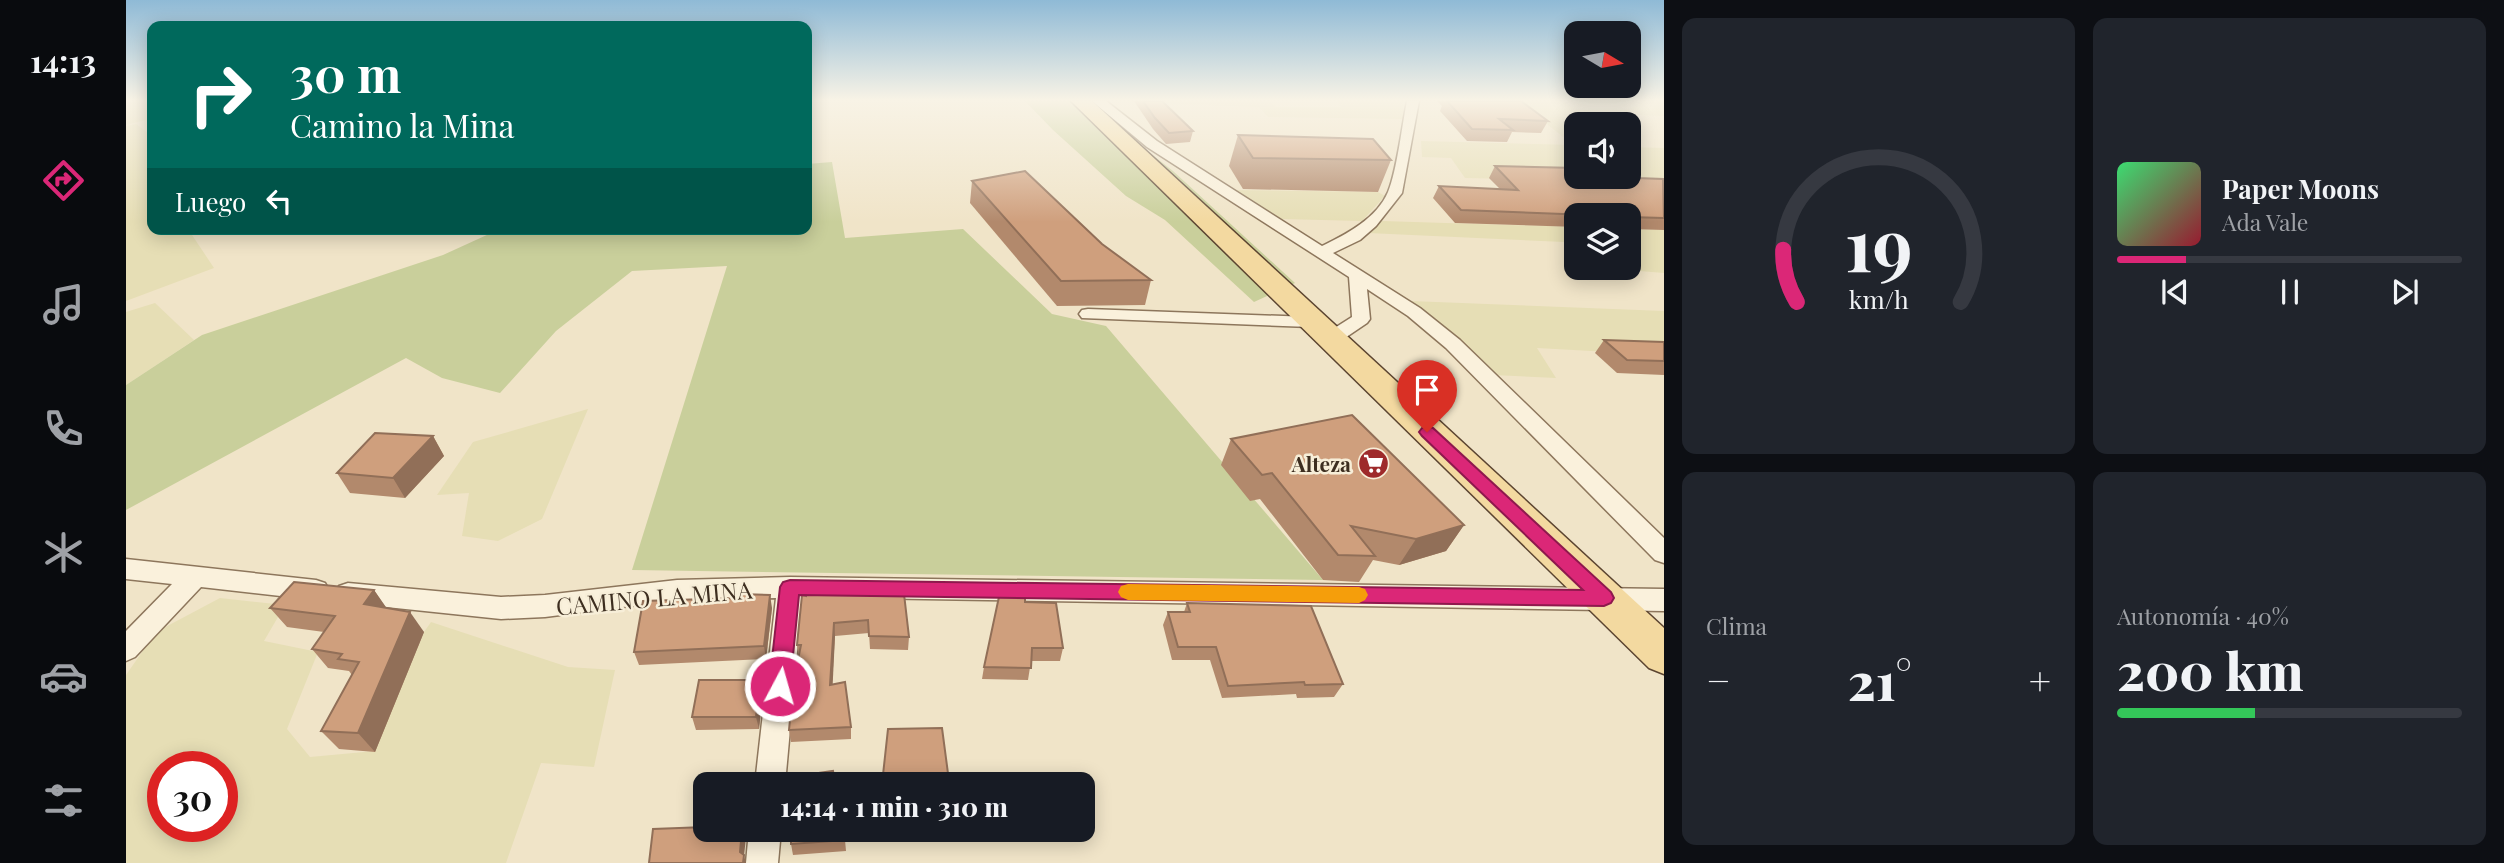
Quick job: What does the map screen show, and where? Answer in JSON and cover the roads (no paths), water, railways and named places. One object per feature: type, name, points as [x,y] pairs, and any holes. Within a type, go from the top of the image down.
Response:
[{"type":"main road","points":[[1123,141],[1664,655]]},
{"type":"street","points":[[1149,141],[1414,312],[1452,344],[1664,553]]},
{"type":"street","points":[[1323,252],[1354,237],[1371,223],[1395,193],[1405,141]]},
{"type":"street","points":[[1088,314],[1320,331],[1361,319],[1357,276]]},
{"type":"street","name":"CAMINO LA MINA","points":[[126,569],[501,608],[545,606],[677,590],[790,587],[1664,600]]},
{"type":"street","points":[[126,649],[194,578]]},
{"type":"street","points":[[771,772],[790,587]]},
{"type":"street","points":[[762,863],[764,842]]},
{"type":"place","name":"Alteza","points":[[1374,463]]}]
